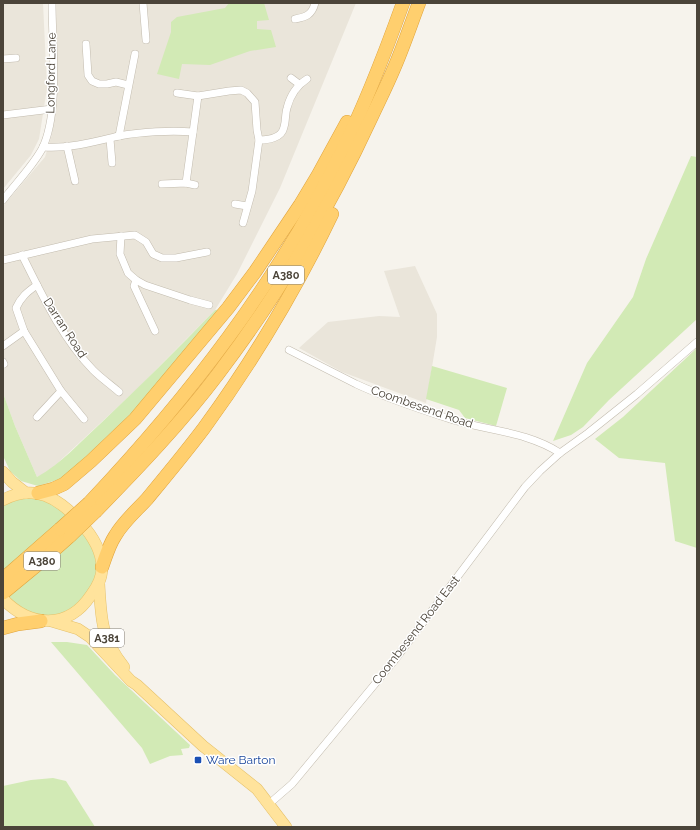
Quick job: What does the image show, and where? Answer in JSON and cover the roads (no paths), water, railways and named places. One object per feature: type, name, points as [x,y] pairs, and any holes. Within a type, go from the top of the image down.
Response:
[{"type":"highway","name":"A380","points":[[92,507],[123,466],[182,398],[220,351],[263,289],[299,230],[332,170],[358,118],[378,72],[403,3]]},
{"type":"highway","name":"A380","points":[[6,584],[65,533],[160,444],[218,375],[248,334],[313,231],[343,178],[395,66],[419,3]]},
{"type":"highway","name":"A380","points":[[32,493],[53,489],[64,484],[92,461],[140,413],[228,308],[255,272],[300,205],[350,115],[378,72]]},
{"type":"highway","name":"A380","points":[[102,567],[110,546],[118,532],[204,428],[270,329],[313,253],[329,221],[349,178],[358,146]]},
{"type":"highway","points":[[3,628],[18,624],[46,621]]},
{"type":"main road","points":[[3,472],[12,482],[32,493],[54,499],[65,506],[86,528],[95,544],[102,567],[99,583],[88,600],[78,610],[67,616],[46,621],[26,617],[3,599]]},
{"type":"main road","points":[[3,500],[11,496],[32,493]]},
{"type":"main road","name":"A381","points":[[99,583],[101,620],[108,640],[113,651],[137,685]]},
{"type":"main road","name":"A381","points":[[46,621],[78,629],[90,637],[126,676],[203,746],[257,789],[286,827]]},
{"type":"street","name":"Longford Lane","points":[[3,200],[27,170],[42,147],[49,128],[52,109],[54,74],[52,3]]},
{"type":"street","points":[[143,3],[146,40]]},
{"type":"street","points":[[295,19],[305,17],[310,14],[314,9],[315,3]]},
{"type":"street","points":[[86,44],[88,75],[92,81],[99,84],[116,82],[128,85]]},
{"type":"street","points":[[86,55],[94,54]]},
{"type":"street","points":[[119,136],[135,54]]},
{"type":"street","points":[[3,60],[16,58]]},
{"type":"street","points":[[291,78],[299,84]]},
{"type":"street","points":[[259,140],[275,138],[284,129],[287,109],[292,94],[299,84],[307,78]]},
{"type":"street","points":[[177,94],[198,96],[237,90],[247,93],[254,102],[259,140],[252,191],[242,224]]},
{"type":"street","points":[[186,183],[198,96]]},
{"type":"street","points":[[3,115],[52,109]]},
{"type":"street","points":[[42,147],[56,148],[110,139],[119,136],[173,130],[193,132]]},
{"type":"street","points":[[110,139],[112,163]]},
{"type":"street","points":[[67,146],[75,181]]},
{"type":"street","points":[[162,184],[186,183],[195,185]]},
{"type":"street","points":[[236,204],[247,206]]},
{"type":"street","points":[[3,260],[92,239],[135,235],[146,242],[153,254],[162,258],[176,258],[207,252]]},
{"type":"street","points":[[121,236],[120,254],[128,273],[136,280],[177,296],[209,305]]},
{"type":"street","name":"Darran Road","points":[[22,255],[37,285],[70,342],[93,370],[119,392]]},
{"type":"street","points":[[136,280],[134,286],[155,331]]},
{"type":"street","points":[[37,285],[25,293],[19,300],[16,308],[24,331],[61,391],[84,419]]},
{"type":"street","points":[[3,346],[24,331]]},
{"type":"street","name":"Coombesend Road East","points":[[269,804],[292,784],[394,661],[525,487],[560,453],[637,394],[697,342]]},
{"type":"street","name":"Coombesend Road","points":[[289,350],[358,385],[409,405],[452,420],[512,433],[532,439],[549,446],[560,453]]},
{"type":"street","points":[[37,417],[61,391]]},
{"type":"place","name":"Ware Barton","points":[[198,760]]}]
